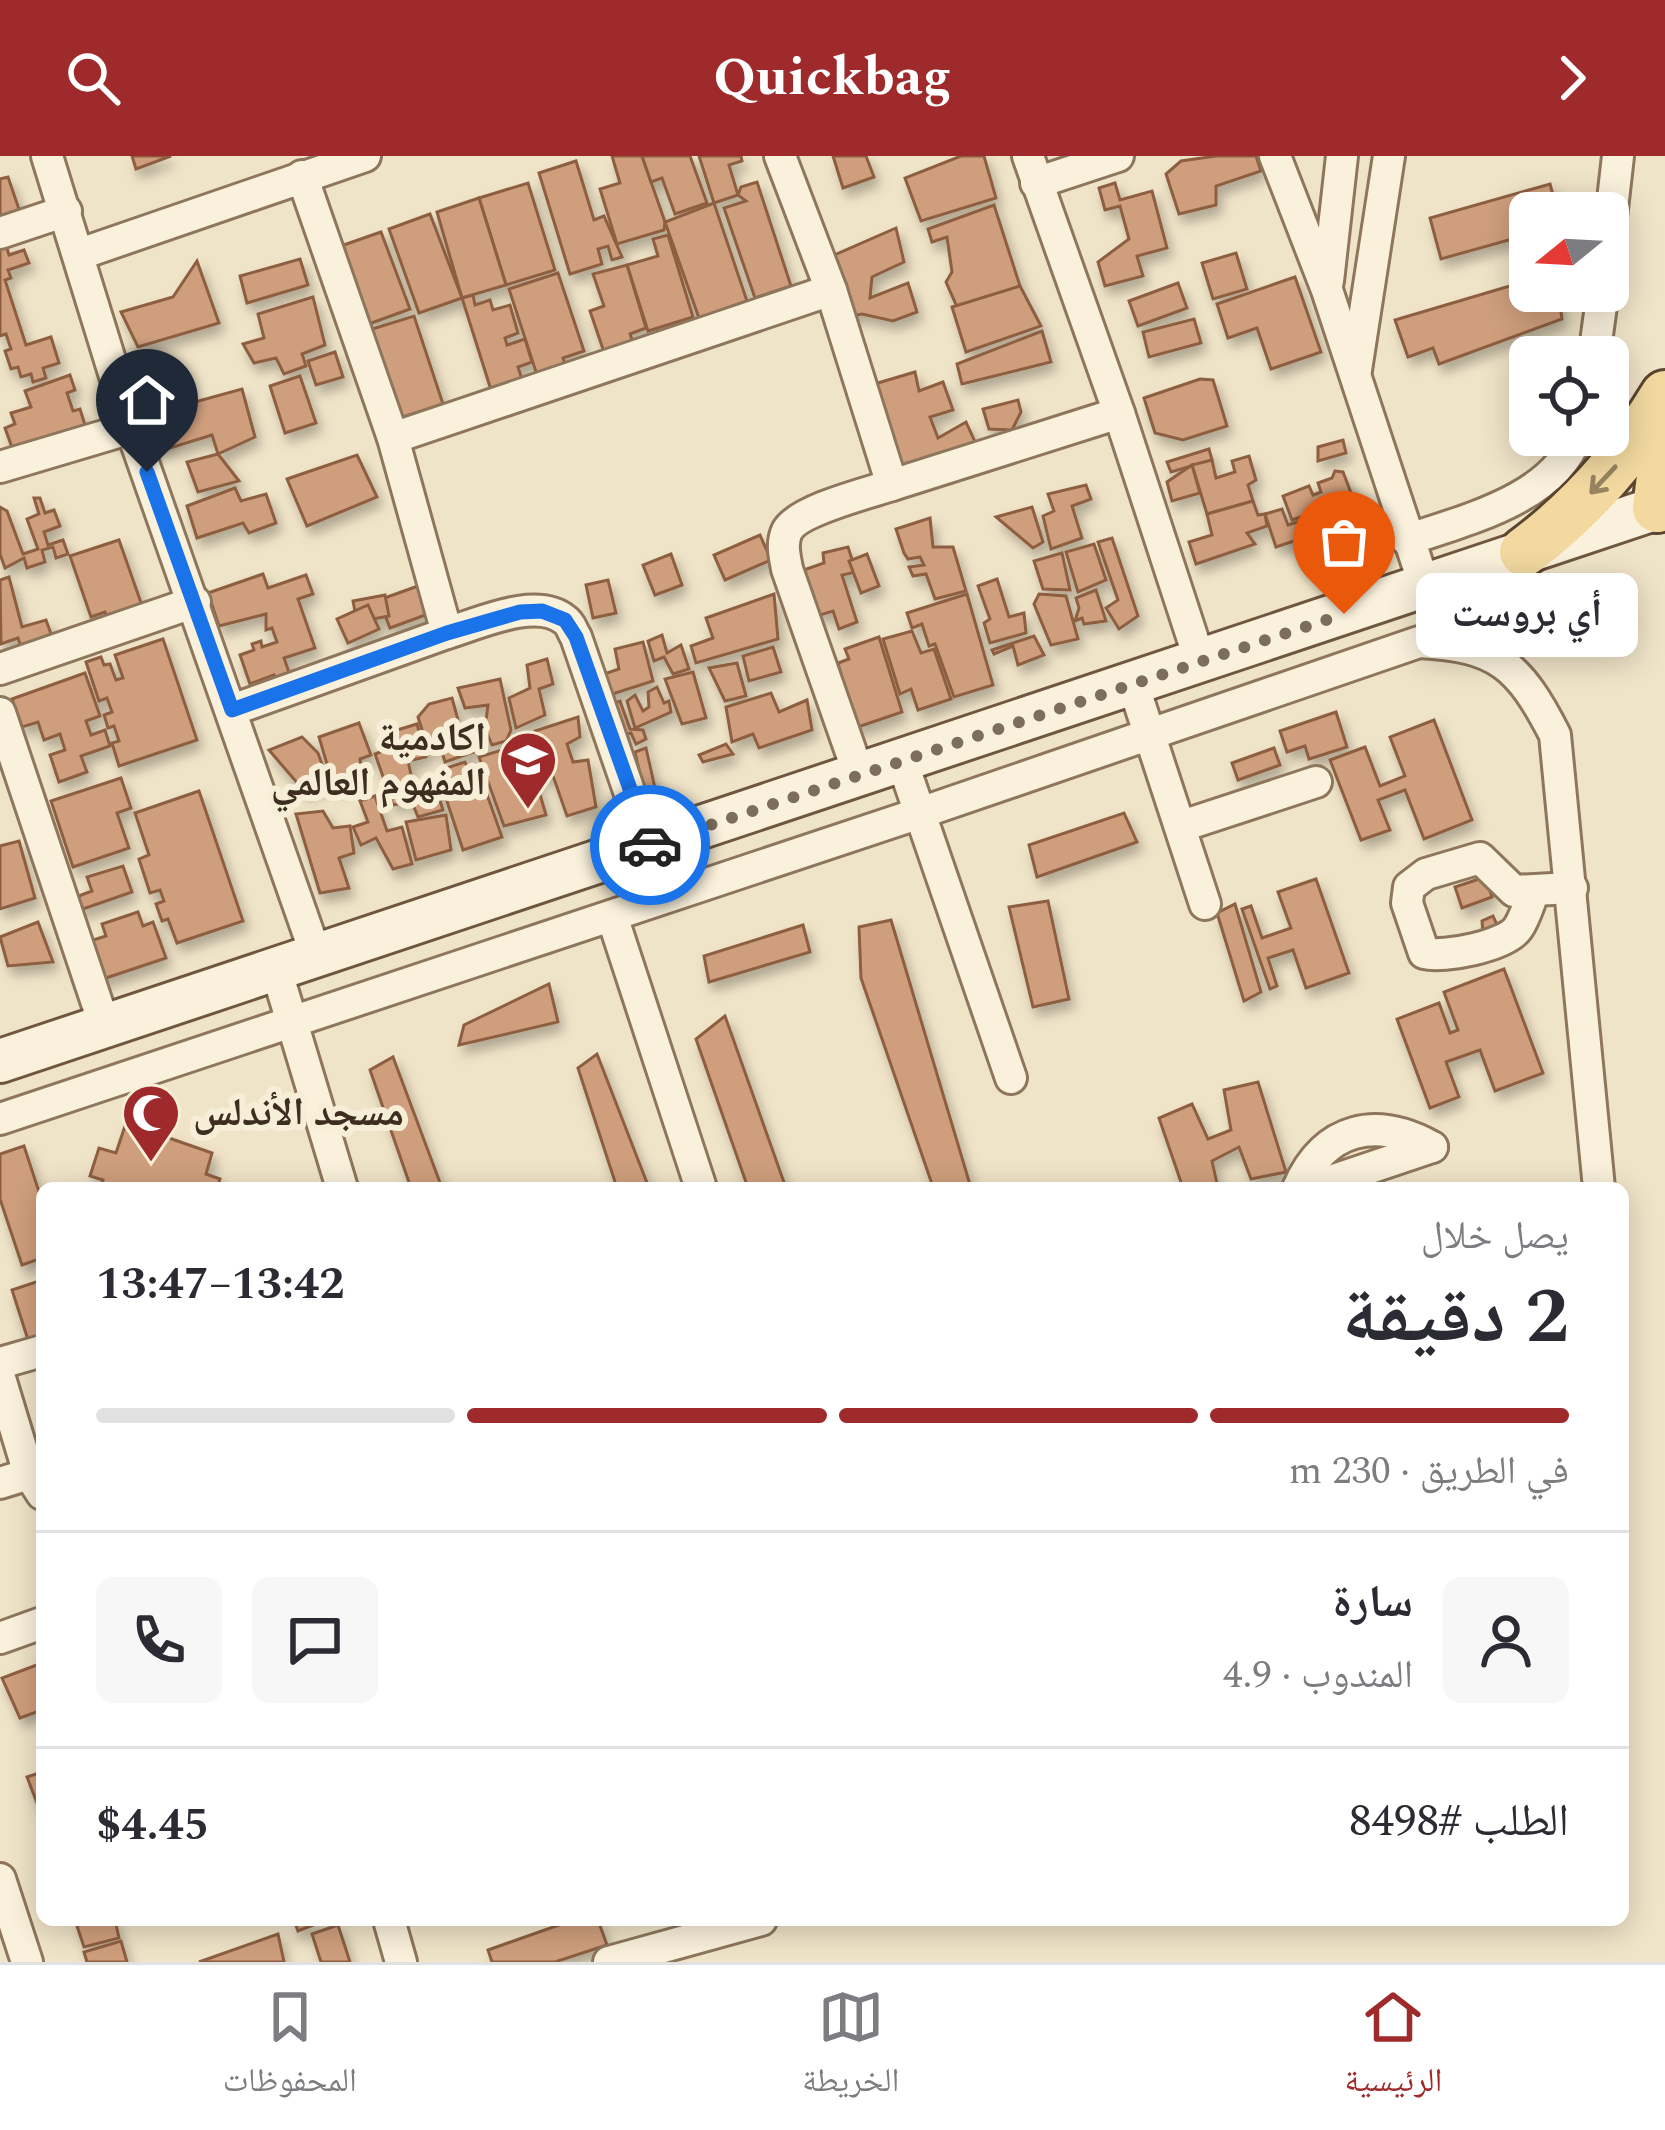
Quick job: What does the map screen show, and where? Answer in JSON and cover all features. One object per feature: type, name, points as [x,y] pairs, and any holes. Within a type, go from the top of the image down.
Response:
[{"type":"main road","points":[[1524,552],[1612,472],[1665,395]]},
{"type":"main road","points":[[0,1061],[1661,507],[1665,446]]},
{"type":"street","points":[[46,156],[131,428],[232,710],[296,962],[293,1022],[340,1182]]},
{"type":"street","points":[[80,254],[365,156]]},
{"type":"street","points":[[780,156],[831,290],[892,484]]},
{"type":"street","points":[[1118,156],[1032,169],[1200,661]]},
{"type":"street","points":[[1275,156],[1327,290],[1425,587]]},
{"type":"street","points":[[1327,290],[1342,156]]},
{"type":"street","points":[[1355,378],[1389,156]]},
{"type":"street","points":[[1614,192],[1618,156]]},
{"type":"street","points":[[302,176],[393,438],[447,633]]},
{"type":"street","points":[[0,233],[65,211]]},
{"type":"street","points":[[393,438],[831,290]]},
{"type":"street","points":[[859,775],[787,569],[783,547],[788,528],[804,516],[892,484],[1119,413]]},
{"type":"street","points":[[0,467],[131,428]]},
{"type":"street","points":[[1407,540],[1475,517],[1532,487],[1566,456]]},
{"type":"street","points":[[0,669],[194,602]]},
{"type":"street","points":[[232,710],[447,633],[520,612],[542,611],[565,620],[576,637],[648,846]]},
{"type":"street","points":[[0,1119],[1419,642],[1482,649],[1535,695],[1555,735],[1598,1182]]},
{"type":"street","points":[[1133,684],[1205,904]]},
{"type":"street","points":[[0,712],[104,1027]]},
{"type":"street","points":[[902,761],[1011,1078]]},
{"type":"street","points":[[1181,826],[1316,782]]},
{"type":"street","points":[[0,811],[31,802]]},
{"type":"street","points":[[1534,891],[1571,888]]},
{"type":"street","points":[[612,916],[699,1182]]},
{"type":"street","points":[[1301,1182],[1326,1146],[1352,1133],[1379,1128],[1407,1133],[1432,1147],[1328,1182]]},
{"type":"street","points":[[0,1363],[36,1353]]},
{"type":"street","points":[[0,1378],[24,1483]]},
{"type":"street","points":[[0,1638],[36,1625]]},
{"type":"street","points":[[0,1879],[28,1962]]},
{"type":"street","points":[[391,1926],[401,1962]]},
{"type":"street","points":[[609,1962],[739,1926]]},
{"type":"building","points":[[132,156],[171,156],[136,169]]},
{"type":"building","points":[[612,156],[642,156],[664,230],[617,244],[600,189],[620,183]]},
{"type":"building","points":[[642,156],[690,156],[707,203],[675,214],[662,178],[651,182]]},
{"type":"building","points":[[699,156],[741,156],[742,161],[729,165],[738,195],[714,203]]},
{"type":"building","points":[[833,156],[866,156],[874,177],[843,188]]},
{"type":"building","points":[[961,156],[984,156],[996,198],[921,221],[905,178]]},
{"type":"building","points":[[1256,156],[1261,171],[1216,186],[1216,205],[1179,214],[1166,174],[1181,161]]},
{"type":"building","points":[[576,161],[594,220],[604,216],[622,257],[612,260],[608,246],[598,249],[602,264],[570,274],[539,173]]},
{"type":"building","points":[[8,177],[22,218],[5,223],[0,216],[0,179]]},
{"type":"building","points":[[757,182],[791,286],[755,298],[724,208],[746,201],[738,195],[741,187]]},
{"type":"building","points":[[528,183],[555,270],[506,285],[479,198]]},
{"type":"building","points":[[1115,183],[1120,200],[1152,191],[1167,248],[1137,256],[1143,276],[1105,286],[1098,262],[1129,239],[1120,206],[1105,210],[1099,188]]},
{"type":"building","points":[[1550,184],[1552,192],[1522,192]]},
{"type":"building","points":[[1509,196],[1509,240],[1441,259],[1430,218]]},
{"type":"building","points":[[479,198],[506,285],[462,298],[437,212]]},
{"type":"building","points":[[714,203],[747,301],[699,318],[665,222]]},
{"type":"building","points":[[994,205],[1020,286],[958,309],[946,282],[952,272],[947,237],[932,242],[928,229]]},
{"type":"building","points":[[430,214],[462,298],[419,313],[389,229]]},
{"type":"building","points":[[896,228],[904,262],[872,277],[870,298],[908,283],[917,312],[893,321],[862,314],[839,318],[830,257]]},
{"type":"building","points":[[381,232],[410,309],[366,325],[338,247]]},
{"type":"building","points":[[668,235],[693,317],[648,331],[627,265],[658,256],[653,239]]},
{"type":"building","points":[[6,245],[9,255],[24,250],[29,263],[8,270],[11,278],[5,280],[26,345],[51,337],[59,363],[43,368],[46,378],[33,382],[31,374],[21,377],[18,367],[11,369],[6,334],[0,336],[0,246]]},
{"type":"building","points":[[1236,253],[1247,289],[1213,299],[1202,263]]},
{"type":"building","points":[[300,259],[308,285],[247,303],[240,276]]},
{"type":"building","points":[[197,261],[219,323],[138,347],[121,312],[173,297]]},
{"type":"building","points":[[627,265],[646,328],[630,334],[633,342],[604,352],[590,311],[604,306],[593,274]]},
{"type":"building","points":[[558,273],[584,351],[563,358],[567,370],[537,375],[509,289]]},
{"type":"building","points":[[1295,277],[1321,352],[1271,369],[1257,328],[1228,338],[1217,304]]},
{"type":"building","points":[[1178,283],[1187,308],[1138,326],[1129,301]]},
{"type":"building","points":[[1020,286],[1041,326],[966,352],[952,307]]},
{"type":"building","points":[[1509,286],[1509,312],[1561,312],[1562,319],[1439,364],[1433,348],[1408,357],[1395,320]]},
{"type":"building","points":[[473,295],[475,305],[490,300],[493,310],[510,305],[518,333],[505,338],[507,345],[525,339],[532,362],[518,367],[523,383],[492,393],[462,298]]},
{"type":"building","points":[[313,297],[325,345],[302,354],[306,366],[284,374],[276,358],[254,363],[243,344],[264,338],[258,314]]},
{"type":"building","points":[[414,316],[443,404],[397,419],[369,330]]},
{"type":"building","points":[[1194,319],[1201,343],[1149,357],[1143,332]]},
{"type":"building","points":[[1042,331],[1051,362],[962,384],[957,364]]},
{"type":"building","points":[[335,352],[343,377],[316,385],[308,361]]},
{"type":"building","points":[[915,372],[919,391],[943,382],[953,410],[930,417],[938,438],[966,422],[977,446],[898,473],[871,385]]},
{"type":"building","points":[[70,375],[75,390],[67,393],[85,425],[13,450],[5,428],[15,424],[11,413],[31,407],[25,391]]},
{"type":"building","points":[[300,376],[316,423],[285,433],[270,386]]},
{"type":"building","points":[[1200,379],[1213,380],[1227,426],[1183,440],[1155,433],[1144,398]]},
{"type":"building","points":[[242,389],[255,437],[218,454],[212,435],[164,450],[151,414]]},
{"type":"building","points":[[1018,400],[1021,412],[1012,430],[989,429],[983,409]]},
{"type":"building","points":[[1343,440],[1346,453],[1318,461],[1318,447]]},
{"type":"building","points":[[1209,449],[1212,460],[1171,472],[1167,462]]},
{"type":"building","points":[[218,454],[239,481],[198,492],[187,462]]},
{"type":"building","points":[[357,455],[377,497],[307,526],[287,479]]},
{"type":"building","points":[[1249,456],[1256,480],[1248,485],[1253,501],[1207,514],[1192,465],[1212,460],[1216,478],[1235,472],[1232,461]]},
{"type":"building","points":[[1192,465],[1200,493],[1172,501],[1167,482]]},
{"type":"building","points":[[1335,471],[1343,472],[1359,514],[1321,529],[1315,512],[1292,520],[1283,496],[1309,486],[1313,495],[1321,492],[1318,483],[1332,478]]},
{"type":"building","points":[[1086,485],[1091,499],[1072,506],[1082,538],[1051,549],[1043,516],[1054,511],[1048,494]]},
{"type":"building","points":[[235,488],[241,501],[266,494],[276,523],[249,533],[243,523],[197,538],[187,506]]},
{"type":"building","points":[[34,498],[40,498],[45,513],[54,510],[60,526],[44,532],[48,545],[63,540],[68,554],[56,558],[53,547],[42,550],[45,562],[27,568],[24,558],[5,568],[0,554],[0,507],[7,511],[23,554],[38,549],[27,519],[39,514]]},
{"type":"building","points":[[1253,501],[1258,515],[1265,514],[1267,526],[1247,533],[1255,544],[1196,564],[1189,542],[1212,535],[1207,514]]},
{"type":"building","points":[[1032,507],[1043,542],[1033,548],[996,517]]},
{"type":"building","points":[[1282,509],[1288,525],[1300,521],[1306,537],[1276,547],[1265,514]]},
{"type":"building","points":[[930,518],[933,547],[953,547],[966,591],[935,599],[926,574],[913,576],[909,567],[924,565],[920,557],[908,559],[896,529]]},
{"type":"building","points":[[760,535],[771,560],[725,580],[714,555]]},
{"type":"building","points":[[1112,538],[1138,616],[1119,629],[1106,608],[1118,600],[1098,542]]},
{"type":"building","points":[[119,540],[145,614],[110,626],[105,612],[91,617],[70,556]]},
{"type":"building","points":[[1094,544],[1106,580],[1078,592],[1066,552]]},
{"type":"building","points":[[848,547],[856,572],[842,575],[857,622],[839,629],[833,611],[817,616],[801,571],[824,563],[823,553]]},
{"type":"building","points":[[1062,553],[1070,590],[1043,589],[1034,561]]},
{"type":"building","points":[[671,554],[682,585],[655,595],[643,565]]},
{"type":"building","points":[[867,554],[879,586],[861,593],[849,561]]},
{"type":"building","points":[[263,574],[268,588],[306,575],[313,594],[298,599],[315,648],[284,658],[290,675],[250,684],[240,655],[254,650],[252,644],[261,641],[262,647],[277,642],[272,628],[266,630],[266,614],[219,626],[208,593]]},
{"type":"building","points":[[9,577],[22,627],[46,620],[54,642],[22,650],[18,638],[1,644],[0,580]]},
{"type":"building","points":[[997,579],[1009,617],[1024,613],[1026,633],[990,643],[984,623],[990,619],[978,586]]},
{"type":"building","points":[[608,580],[616,613],[593,618],[586,585]]},
{"type":"building","points":[[418,586],[428,614],[390,628],[379,600]]},
{"type":"building","points":[[1096,590],[1106,621],[1075,621],[1076,598]]},
{"type":"building","points":[[774,594],[778,639],[696,663],[691,646],[713,638],[706,618]]},
{"type":"building","points":[[967,594],[993,685],[954,697],[935,644],[929,646],[922,624],[912,628],[907,613]]},
{"type":"building","points":[[1039,594],[1066,596],[1078,639],[1051,645],[1034,604]]},
{"type":"building","points":[[385,595],[389,616],[357,622],[353,601]]},
{"type":"building","points":[[368,605],[379,629],[348,643],[337,619]]},
{"type":"building","points":[[912,631],[921,653],[934,649],[951,699],[918,710],[911,689],[900,694],[883,639]]},
{"type":"building","points":[[662,635],[667,653],[681,645],[689,669],[673,674],[664,657],[654,661],[648,641]]},
{"type":"building","points":[[1034,636],[1044,655],[1018,665],[1013,646],[994,654],[992,650]]},
{"type":"building","points":[[879,637],[902,712],[855,728],[838,663],[849,659],[845,649]]},
{"type":"building","points":[[163,639],[197,740],[119,766],[112,743],[119,741],[104,715],[112,712],[107,698],[99,701],[86,662],[101,657],[104,665],[110,664],[116,680],[123,678],[115,655]]},
{"type":"building","points":[[643,642],[653,681],[603,697],[601,675],[619,669],[615,649]]},
{"type":"building","points":[[773,647],[781,672],[749,681],[743,656]]},
{"type":"building","points":[[547,659],[553,684],[539,689],[545,715],[516,728],[509,698],[530,688],[527,665]]},
{"type":"building","points":[[737,663],[746,696],[725,701],[709,668]]},
{"type":"building","points":[[693,672],[706,718],[682,724],[665,679]]},
{"type":"building","points":[[85,673],[100,716],[86,721],[91,735],[105,730],[110,746],[81,756],[87,772],[59,782],[50,755],[65,750],[60,734],[44,740],[38,722],[22,727],[12,699]]},
{"type":"building","points":[[500,679],[511,730],[506,741],[492,745],[485,728],[488,705],[465,708],[458,688]]},
{"type":"building","points":[[657,687],[664,703],[669,701],[671,712],[635,728],[627,701],[635,695],[643,711],[649,707],[648,692]]},
{"type":"building","points":[[771,693],[779,712],[807,700],[812,730],[759,748],[753,734],[732,742],[726,707]]},
{"type":"building","points":[[452,698],[463,738],[428,749],[418,717],[429,704]]},
{"type":"building","points":[[620,701],[630,729],[643,730],[646,739],[636,744],[631,733],[618,736],[609,706]]},
{"type":"building","points":[[1336,712],[1347,747],[1309,759],[1305,746],[1287,752],[1280,731]]},
{"type":"building","points":[[578,717],[580,737],[567,744],[573,762],[588,760],[596,807],[567,816],[552,773],[539,778],[531,748],[540,746],[535,731]]},
{"type":"building","points":[[1434,720],[1472,820],[1424,839],[1405,790],[1378,800],[1390,830],[1361,840],[1330,760],[1365,747],[1380,786],[1405,776],[1390,737]]},
{"type":"building","points":[[359,723],[371,755],[360,759],[362,772],[334,788],[319,737]]},
{"type":"building","points":[[417,724],[426,757],[408,761],[415,793],[404,794],[407,802],[393,805],[375,754],[388,749],[384,734]]},
{"type":"building","points":[[480,726],[485,748],[445,762],[442,752],[469,743],[465,727]]},
{"type":"building","points":[[302,737],[318,753],[328,781],[305,792],[269,750]]},
{"type":"building","points":[[525,743],[546,815],[504,826],[479,757]]},
{"type":"building","points":[[726,744],[733,754],[703,762],[699,755]]},
{"type":"building","points":[[646,748],[655,788],[643,788],[635,752]]},
{"type":"building","points":[[1274,748],[1280,765],[1238,780],[1232,763]]},
{"type":"building","points":[[465,762],[477,790],[485,789],[502,837],[463,850],[437,771]]},
{"type":"building","points":[[121,778],[131,808],[117,813],[129,848],[73,867],[51,801]]},
{"type":"building","points":[[433,778],[443,810],[418,817],[411,800],[420,781]]},
{"type":"building","points":[[199,791],[243,921],[177,943],[156,904],[164,901],[160,890],[150,893],[139,859],[149,855],[135,813]]},
{"type":"building","points":[[375,796],[387,831],[402,827],[412,864],[393,869],[376,838],[361,845],[353,827],[368,822],[360,801]]},
{"type":"building","points":[[323,811],[333,828],[350,826],[354,853],[339,858],[349,888],[320,893],[296,814]]},
{"type":"building","points":[[1124,813],[1137,842],[1037,877],[1029,845]]},
{"type":"building","points":[[446,815],[451,850],[416,860],[406,822]]},
{"type":"building","points":[[19,841],[35,898],[0,909],[0,846]]},
{"type":"building","points":[[123,866],[132,892],[80,910],[76,897],[92,891],[87,877]]},
{"type":"building","points":[[1485,877],[1492,897],[1462,908],[1455,887]]},
{"type":"building","points":[[1316,879],[1349,973],[1306,988],[1293,950],[1268,958],[1277,986],[1270,989],[1242,909],[1251,906],[1262,938],[1291,928],[1278,892]]},
{"type":"building","points":[[1048,901],[1069,999],[1033,1007],[1009,907]]},
{"type":"building","points":[[1235,904],[1261,992],[1244,1001],[1217,913]]},
{"type":"building","points":[[138,912],[143,926],[153,922],[166,958],[97,981],[84,943],[106,936],[102,924]]},
{"type":"building","points":[[1493,916],[1498,927],[1483,934],[1482,921]]},
{"type":"building","points":[[891,920],[969,1182],[931,1182],[861,978],[859,927]]},
{"type":"building","points":[[38,922],[53,962],[8,966],[0,937]]},
{"type":"building","points":[[803,925],[810,952],[709,982],[704,956]]},
{"type":"building","points":[[1504,969],[1543,1073],[1495,1091],[1480,1050],[1446,1062],[1459,1097],[1430,1108],[1397,1019],[1439,1003],[1450,1033],[1458,1030],[1444,992]]},
{"type":"building","points":[[549,984],[558,1022],[459,1045],[464,1025]]},
{"type":"building","points":[[725,1016],[784,1182],[746,1182],[696,1039]]},
{"type":"building","points":[[597,1054],[647,1182],[615,1182],[578,1068]]},
{"type":"building","points":[[393,1057],[440,1182],[409,1182],[370,1070]]},
{"type":"building","points":[[1258,1082],[1286,1172],[1251,1179],[1239,1147],[1212,1161],[1217,1182],[1181,1182],[1159,1118],[1192,1104],[1208,1139],[1231,1130],[1224,1090]]},
{"type":"building","name":"مسجد الأندلس","points":[[126,1123],[212,1153],[206,1174],[220,1179],[102,1182],[90,1176],[99,1148],[116,1153]]},
{"type":"building","points":[[24,1146],[36,1183],[36,1260],[22,1265],[0,1199],[0,1154]]},
{"type":"building","points":[[36,1282],[36,1344],[30,1346],[12,1290]]},
{"type":"building","points":[[36,1665],[36,1712],[20,1718],[2,1678]]},
{"type":"building","points":[[36,1774],[36,1800],[27,1777]]},
{"type":"building","points":[[77,1926],[116,1926],[119,1938],[84,1947]]},
{"type":"building","points":[[338,1926],[350,1962],[321,1962],[312,1934]]},
{"type":"building","points":[[556,1926],[600,1926],[607,1945],[555,1962],[492,1962],[488,1950]]},
{"type":"building","points":[[278,1934],[284,1962],[199,1962]]},
{"type":"building","points":[[121,1941],[127,1962],[87,1962],[84,1952]]},
{"type":"way so far","points":[[650,845],[1344,614]]},
{"type":"place","name":"أي بروست","points":[[1344,614]]},
{"type":"place","name":"اكادمية المفهوم العالمي","points":[[528,811]]},
{"type":"place","name":"مسجد الأندلس","points":[[151,1164]]},
{"type":"route","points":[[147,472],[232,710],[447,633],[520,612],[542,611],[565,620],[576,637],[650,845]]}]
